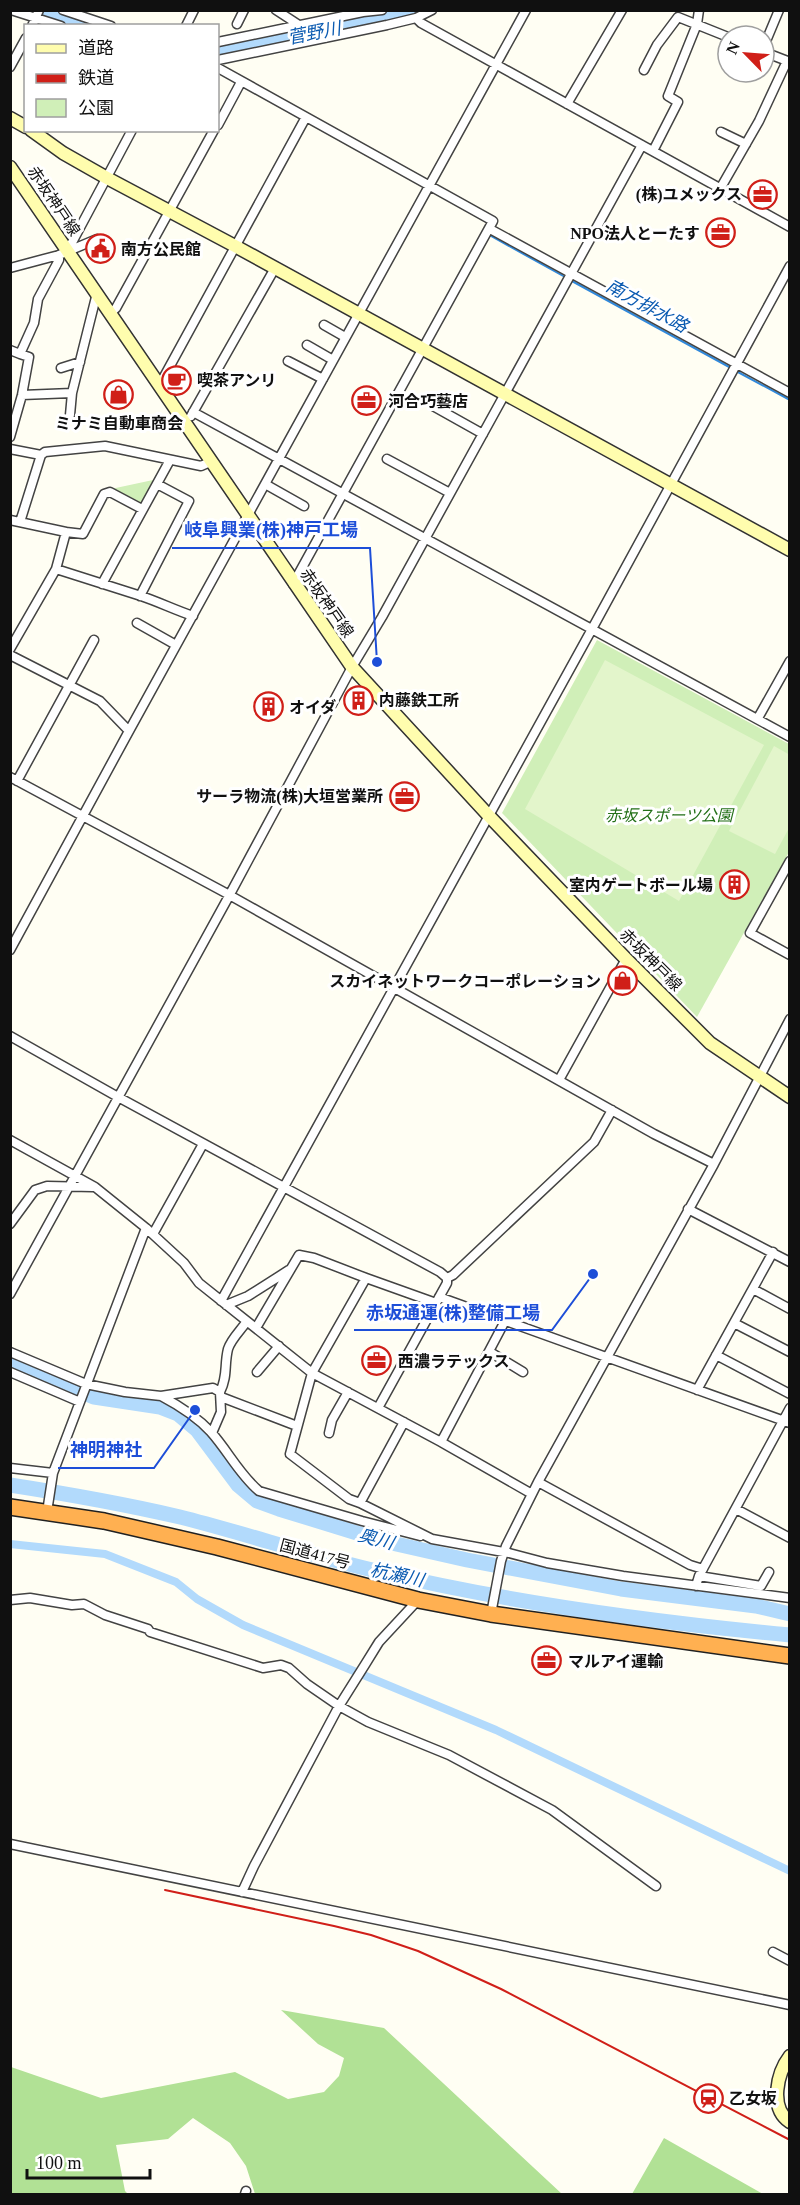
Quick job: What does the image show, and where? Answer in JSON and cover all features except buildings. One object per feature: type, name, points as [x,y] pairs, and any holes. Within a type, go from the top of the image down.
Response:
[{"type":"highway","name":"国道417号","points":[[10,1507],[47,1509],[104,1521],[217,1547],[418,1600],[789,1656]]},
{"type":"main road","points":[[10,118],[24,126]]},
{"type":"main road","points":[[35,132],[63,153],[107,178],[236,246],[789,550]]},
{"type":"main road","name":"赤坂神戸線","points":[[10,167],[63,253],[97,292],[210,462],[352,667],[489,816],[710,1043],[789,1097]]},
{"type":"main road","points":[[789,2056],[779,2076],[777,2091],[783,2118],[789,2122]]},
{"type":"street","points":[[11,10],[55,24]]},
{"type":"street","points":[[63,10],[105,24]]},
{"type":"street","points":[[187,24],[194,10]]},
{"type":"street","points":[[237,24],[244,10]]},
{"type":"street","points":[[276,10],[299,25]]},
{"type":"street","points":[[219,42],[364,11],[382,10]]},
{"type":"street","points":[[219,60],[416,18],[432,10]]},
{"type":"street","points":[[10,950],[526,10]]},
{"type":"street","points":[[567,104],[622,10]]},
{"type":"street","points":[[653,151],[678,102],[668,96],[697,24],[699,10]]},
{"type":"street","points":[[773,24],[779,10]]},
{"type":"street","points":[[644,70],[657,45],[678,16],[716,32]]},
{"type":"street","points":[[416,18],[421,23],[789,227]]},
{"type":"street","points":[[10,67],[24,42]]},
{"type":"street","points":[[720,189],[759,121],[788,62]]},
{"type":"street","points":[[219,69],[494,221],[293,584]]},
{"type":"street","points":[[219,123],[242,82]]},
{"type":"street","points":[[159,386],[306,117]]},
{"type":"street","points":[[20,354],[34,322],[38,299],[131,132]]},
{"type":"street","points":[[111,313],[116,308],[213,132]]},
{"type":"street","points":[[721,132],[746,144]]},
{"type":"street","points":[[10,1294],[352,667],[382,618],[642,145]]},
{"type":"street","points":[[490,229],[789,393]]},
{"type":"street","points":[[10,268],[63,253],[97,239]]},
{"type":"street","points":[[224,1303],[789,266]]},
{"type":"street","points":[[186,425],[275,268]]},
{"type":"street","points":[[70,415],[72,393],[97,292]]},
{"type":"street","points":[[324,325],[345,337]]},
{"type":"street","points":[[307,345],[333,360]]},
{"type":"street","points":[[10,350],[29,357],[22,395],[10,437]]},
{"type":"street","points":[[288,361],[322,379]]},
{"type":"street","points":[[61,368],[80,362]]},
{"type":"street","points":[[22,395],[72,393]]},
{"type":"street","points":[[433,406],[483,434]]},
{"type":"street","points":[[193,412],[758,718],[789,737]]},
{"type":"street","points":[[20,522],[41,455],[45,452],[105,446],[201,466],[210,462]]},
{"type":"street","points":[[10,449],[41,455]]},
{"type":"street","points":[[387,459],[450,492]]},
{"type":"street","points":[[102,584],[170,460]]},
{"type":"street","points":[[140,596],[189,501],[157,484]]},
{"type":"street","points":[[265,484],[304,506]]},
{"type":"street","points":[[10,520],[83,534],[104,494],[110,492],[142,509]]},
{"type":"street","points":[[10,649],[56,569],[66,532]]},
{"type":"street","points":[[56,569],[159,602],[162,606],[193,616]]},
{"type":"street","points":[[137,623],[176,645]]},
{"type":"street","points":[[94,640],[14,779],[229,896],[654,1134],[714,1164]]},
{"type":"street","points":[[10,656],[100,701],[129,731]]},
{"type":"street","points":[[758,718],[789,663]]},
{"type":"street","points":[[789,861],[750,933],[789,954]]},
{"type":"street","points":[[559,1080],[626,959]]},
{"type":"street","points":[[491,1610],[502,1557],[538,1482],[714,1164],[789,1019]]},
{"type":"street","points":[[10,1036],[440,1272],[447,1278]]},
{"type":"street","points":[[378,1408],[447,1278],[462,1267],[594,1142],[612,1110]]},
{"type":"street","points":[[10,1140],[95,1187],[184,1263],[199,1283],[312,1372],[532,1494]]},
{"type":"street","points":[[47,1509],[52,1475],[149,1231],[204,1144]]},
{"type":"street","points":[[10,1224],[35,1190],[47,1186],[95,1187]]},
{"type":"street","points":[[688,1209],[789,1262]]},
{"type":"street","points":[[697,1390],[773,1252]]},
{"type":"street","points":[[256,1329],[299,1255],[505,1321],[786,1422]]},
{"type":"street","points":[[224,1303],[248,1296],[291,1269]]},
{"type":"street","points":[[366,1278],[312,1372],[290,1454],[349,1499],[432,1539]]},
{"type":"street","points":[[753,1289],[789,1309]]},
{"type":"street","points":[[441,1442],[505,1321]]},
{"type":"street","points":[[212,1433],[220,1412],[221,1394],[226,1379],[225,1362],[229,1346],[247,1322]]},
{"type":"street","points":[[734,1323],[789,1352]]},
{"type":"street","points":[[257,1372],[279,1346]]},
{"type":"street","points":[[10,1352],[86,1385],[124,1392],[161,1396],[213,1388],[221,1394],[297,1426]]},
{"type":"street","points":[[490,1352],[523,1372]]},
{"type":"street","points":[[716,1355],[789,1394]]},
{"type":"street","points":[[10,1372],[80,1402]]},
{"type":"street","points":[[329,1433],[332,1420],[348,1392]]},
{"type":"street","points":[[161,1396],[185,1408],[212,1433],[246,1479],[260,1491],[362,1521],[502,1557],[696,1587],[789,1598]]},
{"type":"street","points":[[696,1587],[701,1573],[786,1422],[789,1408]]},
{"type":"street","points":[[360,1503],[404,1422]]},
{"type":"street","points":[[10,1468],[52,1475]]},
{"type":"street","points":[[538,1482],[701,1573],[761,1586],[769,1572]]},
{"type":"street","points":[[736,1509],[789,1538]]},
{"type":"street","points":[[10,1600],[30,1598],[72,1605],[84,1604],[105,1615],[148,1629],[150,1632],[263,1668],[281,1665],[289,1668],[307,1684],[339,1706],[368,1722],[449,1755],[552,1810],[656,1886]]},
{"type":"street","points":[[242,1892],[339,1706],[379,1642],[418,1600]]},
{"type":"street","points":[[10,1844],[789,2005]]},
{"type":"street","points":[[773,1952],[789,1961]]},
{"type":"green space","points":[[153,480],[142,503],[137,503],[111,489]]},
{"type":"green space","name":"赤坂スポーツ公園","points":[[597,640],[789,744],[789,852],[697,1017],[502,813]]},
{"type":"green space","points":[[605,660],[764,745],[679,901],[525,809]]},
{"type":"green space","points":[[774,746],[790,755],[789,828],[775,854],[729,831]]},
{"type":"green space","points":[[281,2010],[384,2028],[562,2194],[255,2194],[246,2166],[230,2143],[193,2118],[168,2139],[116,2145],[125,2191],[128,2194],[11,2194],[11,2067],[101,2098],[235,2072],[288,2099],[324,2092],[339,2076],[344,2058],[318,2044]]},
{"type":"green space","points":[[664,2138],[763,2194],[632,2194]]},
{"type":"waterway","name":"菅野川","points":[[40,10],[81,24]]},
{"type":"waterway","name":"菅野川","points":[[219,52],[289,36],[393,18],[409,10]]},
{"type":"waterway","name":"南方排水路","points":[[491,236],[565,277]]},
{"type":"waterway","name":"南方排水路","points":[[570,280],[731,368]]},
{"type":"waterway","name":"南方排水路","points":[[736,371],[790,400]]},
{"type":"waterway","name":"奥川","points":[[10,1361],[94,1397],[160,1407],[178,1414],[197,1430],[238,1485],[257,1501],[279,1509],[383,1541],[467,1560],[621,1589],[756,1606],[790,1614]]},
{"type":"waterway","name":"杭瀬川","points":[[10,1485],[180,1517],[356,1566],[482,1594],[636,1618],[790,1635]]},
{"type":"waterway","points":[[10,1544],[105,1554],[176,1582],[197,1599],[243,1625],[496,1730],[790,1871]]},
{"type":"railway","points":[[165,1890],[334,1926],[371,1935],[418,1951],[501,1989],[790,2140]]},
{"type":"place","name":"(株)ユメックス","points":[[763,194]]},
{"type":"place","name":"NPO法人とーたす","points":[[721,233]]},
{"type":"place","name":"南方公民館","points":[[100,249]]},
{"type":"place","name":"喫茶アンリ","points":[[176,380]]},
{"type":"place","name":"ミナミ自動車商会","points":[[119,395]]},
{"type":"place","name":"河合巧藝店","points":[[367,401]]},
{"type":"place","name":"岐阜興業(株)神戸工場","points":[[377,662]]},
{"type":"place","name":"内藤鉄工所","points":[[358,700]]},
{"type":"place","name":"オイダ","points":[[268,707]]},
{"type":"place","name":"サーラ物流(株)大垣営業所","points":[[404,796]]},
{"type":"place","name":"室内ゲートボール場","points":[[734,885]]},
{"type":"place","name":"スカイネットワークコーポレーション","points":[[622,981]]},
{"type":"place","name":"赤坂通運(株)整備工場","points":[[593,1274]]},
{"type":"place","name":"西濃ラテックス","points":[[377,1361]]},
{"type":"place","name":"神明神社","points":[[195,1410]]},
{"type":"place","name":"マルアイ運輸","points":[[547,1661]]},
{"type":"place","name":"乙女坂","points":[[708,2098]]}]
